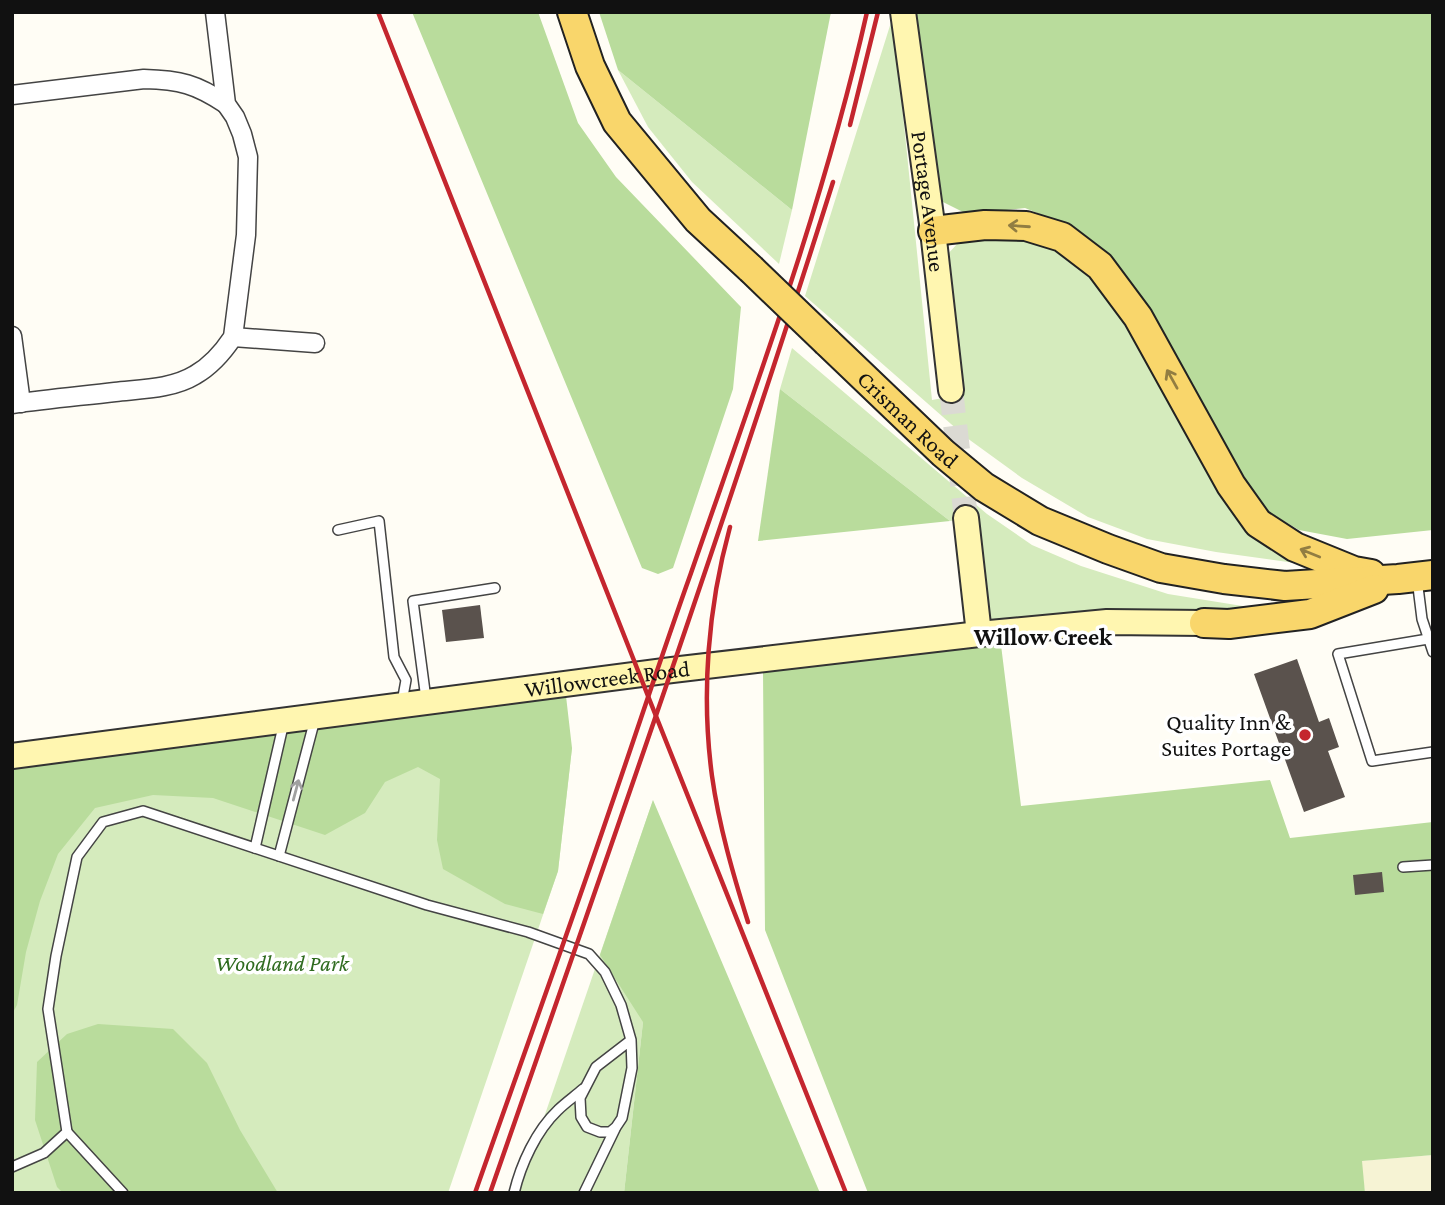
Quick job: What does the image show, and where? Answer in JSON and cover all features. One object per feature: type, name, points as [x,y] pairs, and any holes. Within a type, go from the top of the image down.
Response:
[{"type":"main road","name":"Crisman Road","points":[[572,12],[590,66],[617,122],[698,220],[943,453],[984,487],[1040,521],[1108,550],[1161,568],[1285,586],[1416,577]]},
{"type":"main road","points":[[933,232],[985,225],[1026,226],[1062,237],[1100,266],[1138,317],[1231,485],[1258,523],[1295,547],[1353,571],[1416,577]]},
{"type":"main road","points":[[1204,623],[1229,624],[1310,614],[1416,577]]},
{"type":"street","points":[[215,12],[226,104]]},
{"type":"street","name":"Portage Avenue","points":[[903,12],[951,390]]},
{"type":"street","points":[[12,95],[144,79],[185,83],[206,91],[226,104],[235,117],[248,157],[246,235],[233,337],[208,366],[194,376],[153,388],[16,403],[12,335]]},
{"type":"street","points":[[233,337],[315,342]]},
{"type":"street","points":[[966,518],[979,634]]},
{"type":"street","name":"Willowcreek Road","points":[[12,756],[402,704],[979,634],[1107,622],[1204,623]]},
{"type":"lane","points":[[338,530],[379,522],[394,657],[406,680],[402,704]]},
{"type":"lane","points":[[1416,577],[1422,619],[1433,652]]},
{"type":"lane","points":[[426,701],[414,601],[495,587]]},
{"type":"lane","points":[[1429,639],[1338,654],[1372,761],[1433,752]]},
{"type":"lane","points":[[279,856],[316,716]]},
{"type":"lane","points":[[255,848],[284,720]]},
{"type":"lane","points":[[123,1193],[67,1132],[48,1009],[77,857],[103,822],[144,811],[427,905],[528,932],[589,954],[605,972],[621,1005],[631,1040],[632,1068],[622,1118],[584,1193]]},
{"type":"lane","points":[[1403,867],[1433,865]]},
{"type":"lane","points":[[616,1127],[610,1132],[600,1132],[587,1127],[581,1117],[580,1098],[596,1067],[631,1040]]},
{"type":"lane","points":[[514,1193],[529,1152],[543,1128],[556,1111],[584,1088]]},
{"type":"lane","points":[[12,1167],[44,1153],[67,1132]]},
{"type":"shaded area","points":[[1433,1155],[1433,1193],[1365,1193],[1361,1161]]},
{"type":"green space","points":[[412,12],[538,12],[578,123],[616,177],[741,307],[733,389],[673,568],[658,574],[642,568]]},
{"type":"green space","points":[[599,12],[831,12],[792,210],[618,70]]},
{"type":"green space","points":[[916,12],[1433,12],[1433,530],[1347,539],[1299,530],[1262,508],[1123,275],[1069,226],[1025,208],[967,214],[941,201]]},
{"type":"green space","points":[[893,16],[932,400],[960,395],[946,256],[958,243],[997,237],[1039,241],[1081,265],[1117,306],[1302,564],[1147,539],[1088,517],[1022,478],[967,438],[805,296]]},
{"type":"green space","points":[[618,70],[792,210],[779,264],[692,182],[648,127]]},
{"type":"green space","points":[[792,348],[987,514],[1032,545],[1081,566],[1168,594],[1261,609],[1084,613],[989,624],[976,518],[950,521],[780,389]]},
{"type":"green space","points":[[780,389],[950,521],[758,541]]},
{"type":"green space","points":[[1001,645],[1021,806],[1270,780],[1290,838],[1433,822],[1433,1155],[1362,1161],[1365,1193],[868,1193],[765,930],[763,671]]},
{"type":"green space","points":[[566,696],[572,748],[558,871],[543,914],[505,904],[443,869],[437,840],[440,779],[418,767],[385,782],[365,813],[325,835],[213,798],[153,795],[95,808],[58,854],[40,901],[26,952],[17,1005],[12,1014],[12,759]]},
{"type":"green space","name":"Woodland Park","points":[[572,748],[558,871],[448,1193],[12,1193],[12,766]]},
{"type":"green space","points":[[653,800],[643,1022],[624,1193],[518,1193]]},
{"type":"green space","points":[[653,800],[820,1193],[624,1193],[643,1022],[600,955]]},
{"type":"green space","points":[[98,1024],[173,1029],[207,1063],[240,1130],[278,1193],[63,1193],[57,1187],[35,1120],[37,1062],[67,1034]]},
{"type":"building","points":[[480,605],[484,638],[446,642],[442,610]]},
{"type":"building","name":"Quality Inn & Suites Portage","points":[[1297,659],[1319,722],[1329,718],[1339,747],[1328,751],[1345,797],[1304,812],[1254,674]]},
{"type":"building","points":[[1382,872],[1384,892],[1355,895],[1353,875]]},
{"type":"tunnel","points":[[951,390],[966,518]]},
{"type":"railway","points":[[378,12],[846,1193]]},
{"type":"railway","points":[[475,1193],[787,295],[830,154],[867,12]]},
{"type":"railway","points":[[850,125],[878,12]]},
{"type":"railway","points":[[490,1193],[708,562],[833,182]]},
{"type":"railway","points":[[730,527],[712,619],[707,714],[718,813],[748,922]]},
{"type":"place","name":"Quality Inn & Suites Portage","points":[[1305,735]]},
{"type":"district","name":"Willow Creek","points":[[1043,637]]}]
